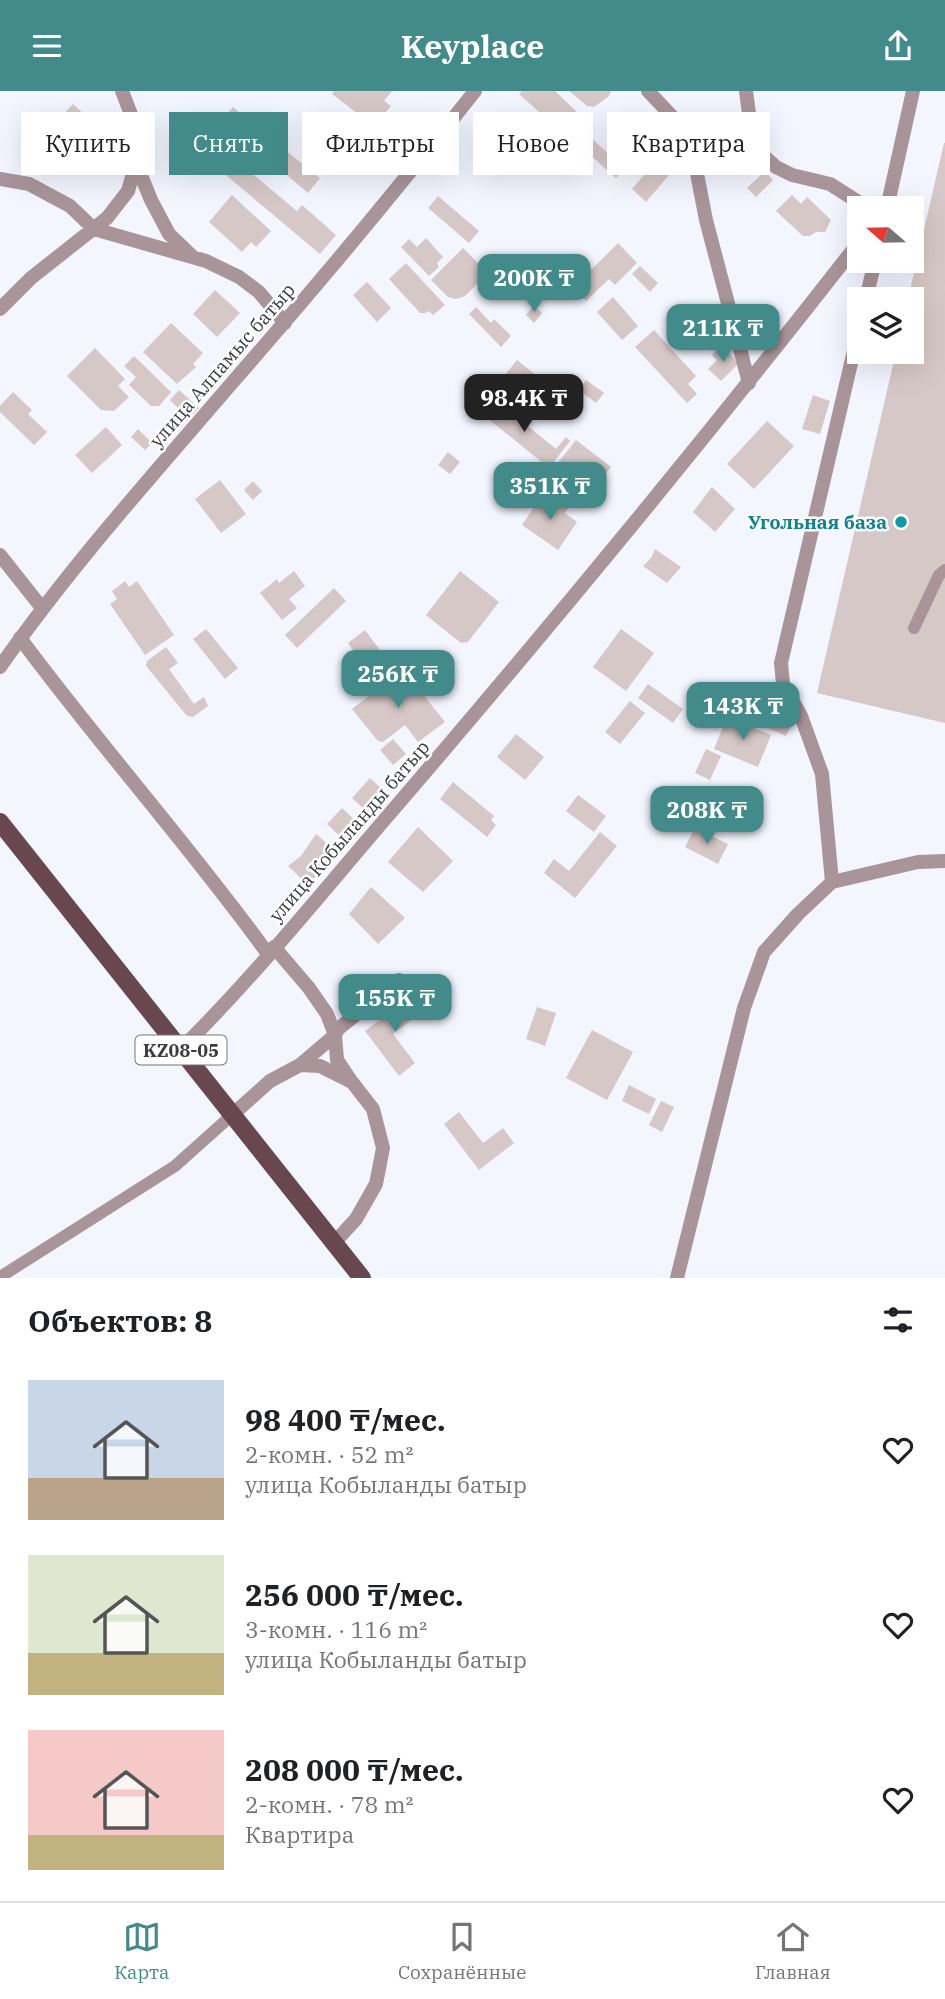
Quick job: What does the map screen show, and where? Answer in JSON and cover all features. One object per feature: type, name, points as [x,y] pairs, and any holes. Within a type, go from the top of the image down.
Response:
[{"type":"main road","name":"KZ08-05","points":[[0,822],[362,1278]]},
{"type":"street","points":[[122,91],[130,112]]},
{"type":"street","name":"улица Алпамыс батыр","points":[[0,667],[42,608],[116,518],[285,323],[475,91]]},
{"type":"street","points":[[648,91],[684,129],[693,153],[706,220],[749,383]]},
{"type":"street","points":[[746,91],[752,136],[758,151],[776,167],[792,175],[830,184],[851,196]]},
{"type":"street","points":[[890,196],[913,91]]},
{"type":"street","points":[[0,309],[31,278],[107,218],[128,191],[133,175]]},
{"type":"street","points":[[141,175],[169,234],[194,258]]},
{"type":"street","points":[[0,179],[29,184],[71,206],[94,229],[194,258],[239,277],[259,292],[285,323]]},
{"type":"street","name":"улица Кобыланды батыр","points":[[180,1050],[226,1005],[456,736],[749,383],[847,257]]},
{"type":"street","points":[[832,882],[822,774],[801,716],[783,684],[781,663],[851,364]]},
{"type":"street","points":[[0,555],[42,608]]},
{"type":"street","points":[[20,638],[271,950],[327,1014],[335,1035],[337,1061],[373,1109],[383,1148],[376,1184],[356,1219],[334,1243]]},
{"type":"street","points":[[677,1278],[744,1007],[764,953],[798,914],[832,882],[918,862],[945,861]]},
{"type":"street","points":[[232,1115],[270,1081],[300,1065],[335,1035],[338,1029],[399,980]]},
{"type":"street","points":[[300,1065],[320,1066],[352,1082]]},
{"type":"lane","points":[[914,628],[939,575],[945,570]]},
{"type":"lane","points":[[0,1277],[175,1166],[232,1115]]},
{"type":"building","points":[[334,91],[392,91],[384,101],[391,106],[386,112],[356,112],[332,94]]},
{"type":"building","points":[[522,91],[555,91],[576,111],[539,112],[519,94]]},
{"type":"building","points":[[569,91],[611,91],[609,96],[594,107],[587,106]]},
{"type":"building","points":[[73,104],[82,112],[66,112]]},
{"type":"building","points":[[593,140],[607,152],[607,170],[593,158]]},
{"type":"building","name":"Угольная база","points":[[945,143],[945,723],[817,693],[893,364],[924,364],[924,287],[911,287],[914,273],[924,273],[924,230]]},
{"type":"building","points":[[288,152],[302,164],[302,175],[316,175],[320,178],[308,193],[287,175]]},
{"type":"building","points":[[226,175],[254,175],[297,211],[302,205],[336,235],[320,254]]},
{"type":"building","points":[[644,175],[669,175],[646,202],[632,189]]},
{"type":"building","points":[[761,175],[769,175],[773,180],[756,197],[747,188]]},
{"type":"building","points":[[232,195],[271,231],[256,247],[251,242],[242,252],[209,222]]},
{"type":"building","points":[[792,195],[801,204],[807,197],[831,220],[825,232],[803,236],[776,211]]},
{"type":"building","points":[[438,196],[479,231],[469,243],[428,208]]},
{"type":"building","points":[[426,238],[443,257],[437,263],[439,267],[429,276],[401,247],[409,239],[417,247]]},
{"type":"building","points":[[618,243],[637,263],[615,285],[609,279],[586,301],[571,285]]},
{"type":"building","points":[[463,248],[488,273],[465,296],[456,299],[448,297],[431,280]]},
{"type":"building","points":[[406,263],[445,305],[433,315],[429,311],[420,313],[389,279]]},
{"type":"building","points":[[640,266],[658,283],[650,292],[632,274]]},
{"type":"building","points":[[367,282],[391,308],[377,322],[353,295]]},
{"type":"building","points":[[215,290],[240,313],[217,337],[193,314]]},
{"type":"building","points":[[613,297],[638,326],[622,340],[597,312]]},
{"type":"building","points":[[534,306],[542,313],[534,323],[526,315]]},
{"type":"building","points":[[476,307],[491,323],[494,319],[511,336],[501,347],[469,314]]},
{"type":"building","points":[[171,323],[203,353],[193,364],[196,367],[177,384],[143,352]]},
{"type":"building","points":[[654,330],[696,376],[688,384],[697,394],[687,403],[635,347]]},
{"type":"building","points":[[721,346],[739,363],[721,381],[708,369],[717,360],[712,355]]},
{"type":"building","points":[[95,348],[125,379],[118,386],[129,397],[114,411],[101,410],[67,376]]},
{"type":"building","points":[[134,356],[171,392],[159,406],[151,406],[129,385],[136,377],[124,366]]},
{"type":"building","points":[[517,360],[561,395],[542,419],[514,396],[505,407],[489,395]]},
{"type":"building","points":[[586,380],[604,393],[596,403],[579,390]]},
{"type":"building","points":[[179,390],[199,408],[182,425],[173,416],[179,409],[170,400]]},
{"type":"building","points":[[13,392],[32,410],[28,414],[47,432],[34,445],[0,412],[0,406]]},
{"type":"building","points":[[813,395],[830,401],[820,434],[802,429]]},
{"type":"building","points":[[490,402],[506,415],[513,406],[520,412],[517,417],[556,449],[566,437],[570,441],[549,468],[481,413]]},
{"type":"building","points":[[767,421],[794,446],[754,489],[727,464]]},
{"type":"building","points":[[106,427],[122,445],[92,473],[75,455]]},
{"type":"building","points":[[138,429],[152,443],[145,450],[131,437]]},
{"type":"building","points":[[576,440],[611,467],[591,492],[556,465]]},
{"type":"building","points":[[448,452],[460,462],[450,474],[438,465]]},
{"type":"building","points":[[220,480],[246,514],[221,533],[195,499]]},
{"type":"building","points":[[253,481],[262,491],[253,500],[244,490]]},
{"type":"building","points":[[712,487],[735,509],[715,532],[693,512]]},
{"type":"building","points":[[546,496],[558,504],[561,499],[570,506],[565,513],[577,522],[558,550],[522,525],[541,497]]},
{"type":"building","points":[[655,549],[681,567],[667,583],[643,566]]},
{"type":"building","points":[[294,571],[305,586],[289,599],[297,608],[282,620],[260,593],[277,579],[279,583]]},
{"type":"building","points":[[460,571],[499,602],[468,642],[461,643],[426,615]]},
{"type":"building","points":[[125,581],[129,587],[137,581],[174,635],[145,655],[110,604],[117,599],[112,591]]},
{"type":"building","points":[[334,588],[346,601],[297,648],[285,635]]},
{"type":"building","points":[[206,629],[238,668],[225,679],[193,639]]},
{"type":"building","points":[[621,629],[654,653],[626,691],[593,667]]},
{"type":"building","points":[[365,630],[396,672],[379,685],[348,643]]},
{"type":"building","points":[[166,647],[178,663],[169,669],[194,704],[204,697],[208,706],[193,717],[187,716],[146,666],[147,661]]},
{"type":"building","points":[[403,669],[445,722],[418,742],[405,725],[383,742],[378,741],[352,709]]},
{"type":"building","points":[[648,684],[683,709],[673,723],[638,698]]},
{"type":"building","points":[[744,700],[793,722],[786,736],[737,714]]},
{"type":"building","points":[[630,701],[645,713],[620,744],[605,732]]},
{"type":"building","points":[[727,717],[771,735],[758,767],[714,749]]},
{"type":"building","points":[[516,734],[544,757],[525,780],[497,757]]},
{"type":"building","points":[[393,739],[406,754],[393,765],[380,750]]},
{"type":"building","points":[[706,749],[721,756],[710,780],[695,773]]},
{"type":"building","points":[[370,778],[386,793],[368,813],[352,798]]},
{"type":"building","points":[[453,782],[494,816],[491,820],[496,825],[487,837],[440,799]]},
{"type":"building","points":[[578,795],[606,816],[594,832],[566,811]]},
{"type":"building","points":[[342,808],[360,825],[344,840],[327,824]]},
{"type":"building","points":[[418,827],[453,861],[423,892],[388,862]]},
{"type":"building","points":[[695,828],[728,844],[718,864],[685,847]]},
{"type":"building","points":[[600,832],[617,846],[575,898],[544,873],[554,859],[569,871]]},
{"type":"building","points":[[316,834],[337,852],[308,885],[288,866],[301,856]]},
{"type":"building","points":[[371,887],[405,918],[378,944],[349,914]]},
{"type":"building","points":[[412,995],[424,1010],[393,1034],[415,1063],[399,1076],[365,1031]]},
{"type":"building","points":[[537,1007],[556,1013],[545,1046],[526,1039]]},
{"type":"building","points":[[592,1030],[633,1052],[607,1100],[566,1078]]},
{"type":"building","points":[[629,1085],[656,1099],[649,1114],[622,1101]]},
{"type":"building","points":[[661,1101],[674,1107],[662,1132],[649,1125]]},
{"type":"building","points":[[459,1112],[483,1143],[503,1128],[514,1143],[479,1170],[444,1124]]},
{"type":"place","name":"Угольная база","points":[[901,522]]}]
